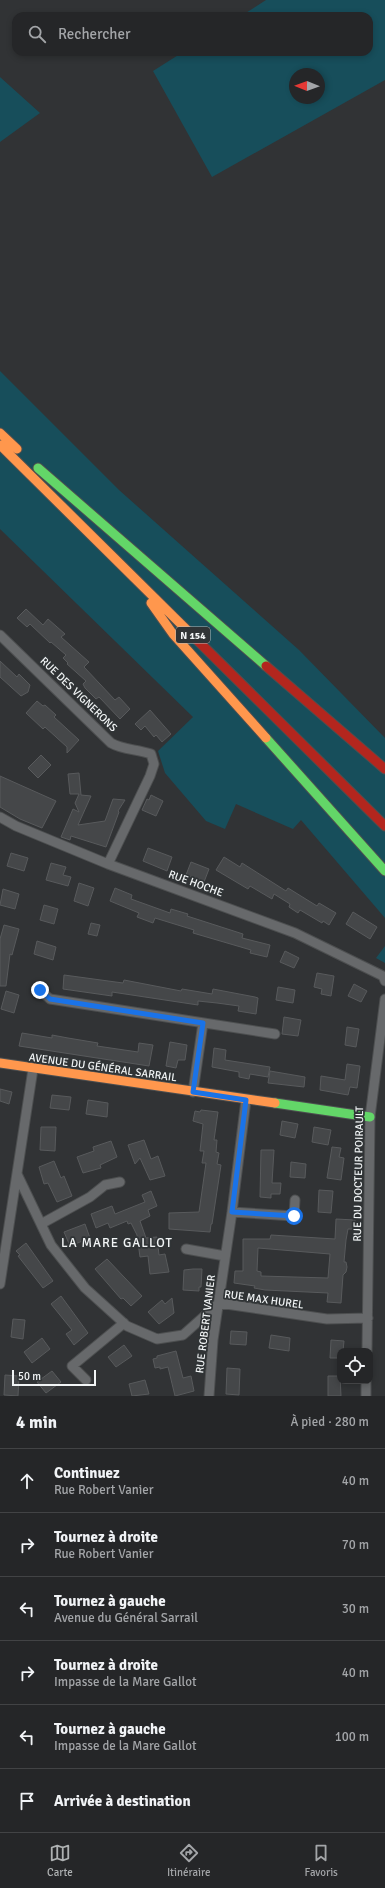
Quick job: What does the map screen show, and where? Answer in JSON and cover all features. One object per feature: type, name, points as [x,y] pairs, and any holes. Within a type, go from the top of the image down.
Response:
[{"type":"main road","points":[[0,433],[31,462],[385,769]]},
{"type":"main road","name":"N 154","points":[[0,445],[385,826]]},
{"type":"main road","name":"N 154","points":[[0,453],[385,835]]},
{"type":"main road","points":[[151,603],[173,634],[385,871]]},
{"type":"main road","name":"AVENUE DU GÉNÉRAL SARRAIL","points":[[0,1063],[370,1118]]},
{"type":"street","name":"RUE DES VIGNERONS","points":[[0,635],[111,743],[120,748],[139,750],[151,754],[154,764],[150,776],[108,864]]},
{"type":"street","name":"RUE HOCHE","points":[[0,817],[16,826],[108,864],[295,933],[384,978]]},
{"type":"street","points":[[40,990],[50,999],[275,1034]]},
{"type":"street","name":"RUE DU DOCTEUR POIRAULT","points":[[367,1348],[370,1118],[385,999]]},
{"type":"street","points":[[193,1092],[203,1023]]},
{"type":"street","points":[[0,1284],[33,1069]]},
{"type":"street","name":"RUE ROBERT VANIER","points":[[209,1396],[213,1340],[232,1212],[246,1100]]},
{"type":"street","name":"RUE MAX HUREL","points":[[17,1174],[51,1245],[85,1288],[124,1323],[157,1339],[183,1335],[219,1303],[327,1319],[368,1318]]},
{"type":"street","points":[[41,1224],[90,1197],[105,1185],[120,1182]]},
{"type":"street","points":[[232,1212],[294,1216],[295,1200]]},
{"type":"street","points":[[186,1249],[225,1256]]},
{"type":"street","points":[[86,1380],[72,1366],[124,1323]]},
{"type":"street","points":[[366,1384],[366,1396]]},
{"type":"shaded area","points":[[266,0],[385,0],[385,80],[212,177],[153,71],[177,56],[373,56],[373,12],[247,12]]},
{"type":"shaded area","points":[[0,77],[40,113],[0,142]]},
{"type":"shaded area","points":[[0,371],[119,490],[299,650],[385,738],[385,918],[301,820],[293,829],[236,804],[225,829],[206,821],[165,773],[158,751],[193,717],[0,529]]},
{"type":"shaded area","points":[[385,946],[385,963],[376,958]]},
{"type":"building","points":[[26,609],[43,625],[48,619],[65,634],[61,637],[89,662],[84,667],[115,700],[119,697],[130,709],[120,719],[99,697],[96,699],[85,688],[83,684],[86,681],[67,664],[68,663],[63,658],[66,655],[51,642],[50,643],[30,624],[27,627],[17,618]]},
{"type":"building","points":[[0,661],[17,677],[19,674],[30,685],[28,692],[21,696],[0,677]]},
{"type":"building","points":[[37,701],[43,706],[45,705],[56,715],[54,717],[79,740],[67,753],[67,747],[45,727],[43,729],[26,713]]},
{"type":"building","points":[[150,710],[171,734],[162,742],[156,735],[154,737],[145,726],[141,730],[135,724]]},
{"type":"building","points":[[41,755],[51,765],[38,778],[28,768]]},
{"type":"building","points":[[79,773],[81,795],[91,796],[78,825],[105,821],[113,799],[125,800],[118,811],[119,812],[106,847],[71,836],[70,840],[61,837],[73,809],[79,812],[75,803],[79,794],[70,794],[68,774]]},
{"type":"building","points":[[0,776],[56,801],[42,828],[20,819],[0,807]]},
{"type":"building","points":[[151,795],[163,801],[156,816],[142,810],[147,799],[149,800]]},
{"type":"building","points":[[148,848],[172,857],[167,871],[143,861]]},
{"type":"building","points":[[11,853],[28,858],[24,871],[7,866]]},
{"type":"building","points":[[224,857],[240,867],[242,863],[286,891],[288,888],[317,906],[319,903],[336,913],[329,925],[323,921],[322,923],[300,910],[298,913],[289,907],[290,904],[274,894],[272,899],[250,886],[248,889],[216,870]]},
{"type":"building","points":[[191,862],[209,869],[204,882],[186,875]]},
{"type":"building","points":[[51,863],[66,867],[63,875],[71,877],[68,886],[46,880]]},
{"type":"building","points":[[79,883],[94,888],[88,906],[74,901]]},
{"type":"building","points":[[115,888],[132,895],[131,899],[170,913],[171,909],[188,914],[187,916],[243,934],[242,938],[270,945],[267,957],[250,953],[251,950],[193,933],[194,930],[155,918],[153,923],[137,917],[139,913],[110,901]]},
{"type":"building","points":[[3,889],[19,894],[15,909],[0,905]]},
{"type":"building","points":[[44,905],[58,909],[54,924],[40,920]]},
{"type":"building","points":[[353,912],[377,927],[370,939],[346,924]]},
{"type":"building","points":[[91,923],[100,925],[97,936],[88,934]]},
{"type":"building","points":[[4,925],[19,929],[12,955],[10,954],[6,986],[0,986],[0,939]]},
{"type":"building","points":[[37,941],[56,947],[53,960],[34,954]]},
{"type":"building","points":[[285,951],[299,958],[294,968],[280,962]]},
{"type":"building","points":[[317,973],[334,976],[331,996],[321,994],[322,989],[314,987]]},
{"type":"building","points":[[64,975],[123,983],[124,980],[181,991],[182,989],[212,994],[213,989],[255,997],[258,998],[256,1014],[238,1011],[239,1006],[217,1003],[198,1001],[198,1005],[112,992],[112,996],[63,989]]},
{"type":"building","points":[[354,984],[367,991],[361,1002],[348,996]]},
{"type":"building","points":[[278,987],[295,990],[293,1003],[276,1000]]},
{"type":"building","points":[[6,991],[19,995],[14,1013],[1,1009]]},
{"type":"building","points":[[284,1017],[301,1020],[298,1036],[282,1034]]},
{"type":"building","points":[[347,1027],[359,1029],[356,1047],[345,1045]]},
{"type":"building","points":[[22,1033],[52,1038],[52,1035],[98,1043],[97,1046],[138,1052],[139,1043],[153,1045],[149,1066],[19,1046]]},
{"type":"building","points":[[170,1042],[187,1045],[185,1060],[178,1060],[176,1068],[166,1066]]},
{"type":"building","points":[[214,1048],[226,1050],[225,1060],[270,1067],[268,1077],[250,1074],[249,1079],[239,1077],[239,1072],[212,1067]]},
{"type":"building","points":[[347,1064],[360,1066],[357,1088],[350,1087],[348,1095],[320,1090],[321,1076],[345,1080]]},
{"type":"building","points":[[270,1071],[305,1077],[304,1087],[268,1083]]},
{"type":"building","points":[[0,1089],[12,1092],[9,1104],[0,1101]]},
{"type":"building","points":[[52,1095],[71,1097],[69,1110],[50,1108]]},
{"type":"building","points":[[88,1100],[108,1103],[107,1117],[86,1114]]},
{"type":"building","points":[[201,1110],[218,1112],[214,1140],[217,1140],[216,1152],[219,1153],[217,1164],[221,1165],[210,1232],[169,1229],[169,1213],[199,1212],[206,1163],[202,1163],[204,1151],[200,1151],[203,1124],[193,1121],[195,1111],[200,1112]]},
{"type":"building","points":[[282,1121],[298,1124],[295,1138],[280,1135]]},
{"type":"building","points":[[41,1127],[56,1127],[55,1151],[40,1150]]},
{"type":"building","points":[[314,1127],[331,1130],[328,1145],[312,1142]]},
{"type":"building","points":[[144,1140],[151,1159],[158,1156],[165,1176],[150,1180],[140,1158],[135,1164],[128,1145]]},
{"type":"building","points":[[111,1141],[117,1157],[100,1165],[101,1168],[83,1173],[77,1157],[94,1151],[93,1147]]},
{"type":"building","points":[[332,1147],[341,1148],[339,1157],[344,1158],[341,1180],[327,1178]]},
{"type":"building","points":[[261,1150],[274,1150],[272,1183],[281,1183],[280,1194],[271,1194],[271,1198],[260,1197]]},
{"type":"building","points":[[54,1161],[61,1178],[64,1176],[72,1196],[57,1202],[48,1183],[44,1184],[39,1167]]},
{"type":"building","points":[[291,1162],[306,1164],[305,1178],[290,1177]]},
{"type":"building","points":[[319,1190],[333,1191],[331,1213],[318,1212]]},
{"type":"building","points":[[151,1191],[157,1206],[148,1210],[150,1216],[140,1221],[146,1238],[157,1237],[159,1255],[165,1254],[169,1272],[150,1274],[148,1256],[140,1257],[137,1235],[131,1223],[128,1224],[127,1221],[110,1228],[108,1223],[96,1228],[91,1214],[112,1206],[115,1214],[145,1202],[142,1195]]},
{"type":"building","points":[[336,1219],[355,1220],[354,1229],[348,1229],[346,1240],[344,1262],[346,1262],[347,1267],[346,1272],[343,1275],[341,1303],[327,1302],[328,1293],[265,1290],[254,1288],[255,1286],[234,1283],[235,1271],[243,1271],[243,1239],[270,1239],[271,1235],[335,1239]],"holes":[[[258,1248],[330,1254],[328,1278],[261,1276],[261,1272],[257,1271]]]},
{"type":"building","points":[[85,1224],[90,1238],[70,1246],[64,1232]]},
{"type":"building","points":[[26,1243],[53,1281],[43,1288],[18,1256],[20,1255],[16,1251]]},
{"type":"building","points":[[107,1259],[142,1296],[131,1306],[123,1298],[121,1299],[95,1269]]},
{"type":"building","points":[[202,1269],[201,1287],[199,1287],[199,1291],[183,1290],[184,1270]]},
{"type":"building","points":[[61,1296],[88,1333],[74,1345],[66,1334],[72,1330],[51,1304]]},
{"type":"building","points":[[172,1298],[174,1313],[159,1324],[148,1312],[162,1300],[165,1304]]},
{"type":"building","points":[[13,1319],[25,1320],[23,1339],[11,1337]]},
{"type":"building","points":[[231,1331],[247,1332],[246,1345],[230,1344]]},
{"type":"building","points":[[271,1335],[290,1338],[289,1351],[269,1348]]},
{"type":"building","points":[[42,1338],[50,1349],[32,1363],[24,1352]]},
{"type":"building","points":[[331,1340],[344,1341],[343,1348],[337,1348],[337,1358],[330,1358]]},
{"type":"building","points":[[124,1345],[132,1356],[116,1367],[108,1357]]},
{"type":"building","points":[[176,1351],[183,1378],[191,1376],[194,1391],[175,1396],[168,1367],[160,1369],[160,1367],[155,1368],[153,1359],[157,1358],[157,1356]]},
{"type":"building","points":[[227,1368],[240,1369],[239,1395],[226,1394]]},
{"type":"building","points":[[52,1371],[61,1382],[46,1393],[37,1382]]},
{"type":"building","points":[[5,1375],[19,1376],[18,1396],[4,1395]]},
{"type":"building","points":[[328,1376],[337,1376],[337,1384],[340,1384],[341,1396],[328,1396]]},
{"type":"building","points":[[145,1380],[149,1394],[132,1396],[129,1384]]},
{"type":"traffic: fast","points":[[38,468],[266,666]]},
{"type":"traffic: fast","points":[[266,738],[385,871]]},
{"type":"traffic: fast","points":[[275,1103],[370,1117]]},
{"type":"traffic: slow","points":[[0,433],[17,449]]},
{"type":"traffic: slow","points":[[0,445],[193,636]]},
{"type":"traffic: slow","points":[[151,603],[173,634],[266,738]]},
{"type":"traffic: slow","points":[[0,1063],[275,1103]]},
{"type":"traffic: jam","points":[[193,636],[385,826]]},
{"type":"traffic: jam","points":[[266,666],[385,769]]},
{"type":"district","name":"LA MARE GALLOT","points":[[117,1242]]},
{"type":"route","points":[[40,990],[50,999],[203,1023],[193,1092],[246,1100],[232,1212],[294,1216]]}]
